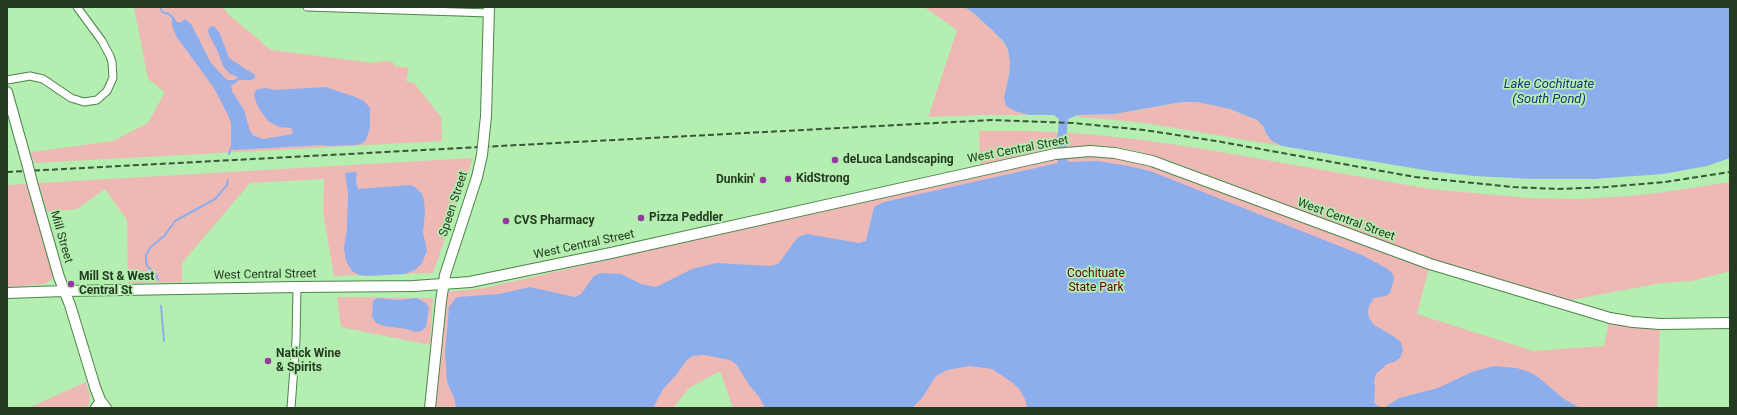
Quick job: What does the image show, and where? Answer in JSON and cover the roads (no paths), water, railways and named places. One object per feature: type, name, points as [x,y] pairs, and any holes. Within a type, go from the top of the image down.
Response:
[{"type":"main road","name":"Speen Street","points":[[430,408],[443,285],[447,267],[477,177],[484,144],[489,10]]},
{"type":"main road","name":"Mill Street","points":[[7,92],[64,291],[100,405]]},
{"type":"main road","name":"West Central Street","points":[[7,293],[443,285],[491,278],[607,254],[1055,154],[1090,151],[1115,153],[1152,161],[1430,264],[1610,318],[1633,322],[1660,324],[1730,323]]},
{"type":"street","points":[[7,80],[30,76],[43,78],[71,98],[84,102],[97,100],[107,91],[113,78],[110,56],[99,37],[77,7]]},
{"type":"street","points":[[307,7],[489,10]]},
{"type":"street","points":[[291,408],[296,334],[297,287]]},
{"type":"water","name":"Cochituate State Park","points":[[964,7],[1730,7],[1730,158],[1707,166],[1663,174],[1593,179],[1533,179],[1474,176],[1430,171],[1282,146],[1272,141],[1267,135],[1263,126],[1257,120],[1230,109],[1197,102],[1182,102],[1114,114],[1077,115],[1068,119],[1066,141],[1067,160],[1069,162],[1097,161],[1150,171],[1362,255],[1388,269],[1393,274],[1394,279],[1390,293],[1386,296],[1374,298],[1369,306],[1368,312],[1369,318],[1374,325],[1401,342],[1403,350],[1400,358],[1387,364],[1376,374],[1374,381],[1374,402],[1376,405],[1384,408],[1027,408],[1025,399],[1020,390],[1013,383],[992,369],[970,366],[947,370],[936,376],[922,398],[912,408],[765,408],[760,398],[749,385],[737,365],[730,360],[704,355],[693,356],[687,360],[677,374],[663,389],[653,408],[456,408],[455,400],[447,382],[445,353],[449,307],[458,297],[499,294],[530,287],[575,297],[581,294],[594,276],[601,273],[621,274],[641,284],[656,287],[692,269],[716,263],[771,266],[778,264],[798,237],[807,234],[859,243],[866,241],[874,207],[884,202],[1058,163],[1057,141],[1059,119],[1054,115],[1029,115],[1015,111],[1006,106],[1004,98],[1010,62],[1008,50],[1004,42],[991,29],[971,11]]},
{"type":"water","points":[[172,17],[174,17],[177,22],[181,22],[185,19],[191,24],[211,63],[227,80],[235,80],[238,77],[230,74],[223,66],[218,52],[209,35],[208,30],[210,27],[214,26],[220,34],[229,58],[255,75],[255,78],[251,80],[239,80],[231,86],[232,91],[244,110],[250,131],[254,136],[264,139],[292,134],[293,132],[291,128],[279,127],[268,121],[258,107],[254,96],[255,91],[265,88],[276,90],[325,87],[364,101],[370,108],[370,128],[366,140],[357,145],[322,145],[234,150],[231,148],[231,123],[227,113],[214,88],[176,36],[172,26]]},
{"type":"water","points":[[357,172],[356,181],[358,189],[411,185],[422,194],[425,212],[423,232],[427,251],[422,263],[415,270],[405,274],[359,275],[352,271],[346,261],[344,249],[347,228],[348,193],[345,173]]},
{"type":"water","points":[[377,298],[398,300],[417,298],[426,303],[429,308],[426,327],[421,331],[415,332],[376,323],[372,317],[373,301]]},
{"type":"water","points":[[1494,366],[1517,368],[1529,372],[1538,377],[1564,399],[1580,408],[1384,408],[1399,398],[1438,388],[1472,372]]},
{"type":"waterway","points":[[160,7],[162,12],[169,14],[173,18]]},
{"type":"waterway","points":[[229,154],[231,148],[233,147]]},
{"type":"waterway","points":[[158,280],[156,274],[147,266],[146,255],[150,248],[165,235],[175,221],[215,199],[227,185],[228,180]]},
{"type":"waterway","points":[[161,306],[164,341]]},
{"type":"railway","points":[[7,172],[992,120],[1073,123],[1144,130],[1216,141],[1415,177],[1513,187],[1558,189],[1607,187],[1665,182],[1730,172]]},
{"type":"place","name":"deLuca Landscaping","points":[[835,160]]},
{"type":"place","name":"KidStrong","points":[[788,179]]},
{"type":"place","name":"Dunkin'","points":[[763,180]]},
{"type":"place","name":"Pizza Peddler","points":[[641,218]]},
{"type":"place","name":"CVS Pharmacy","points":[[506,221]]},
{"type":"place","name":"Mill St & West Central St","points":[[71,284]]},
{"type":"place","name":"Natick Wine & Spirits","points":[[268,361]]},
{"type":"water label","name":"Lake Cochituate (South Pond)","points":[[1549,92]]}]
